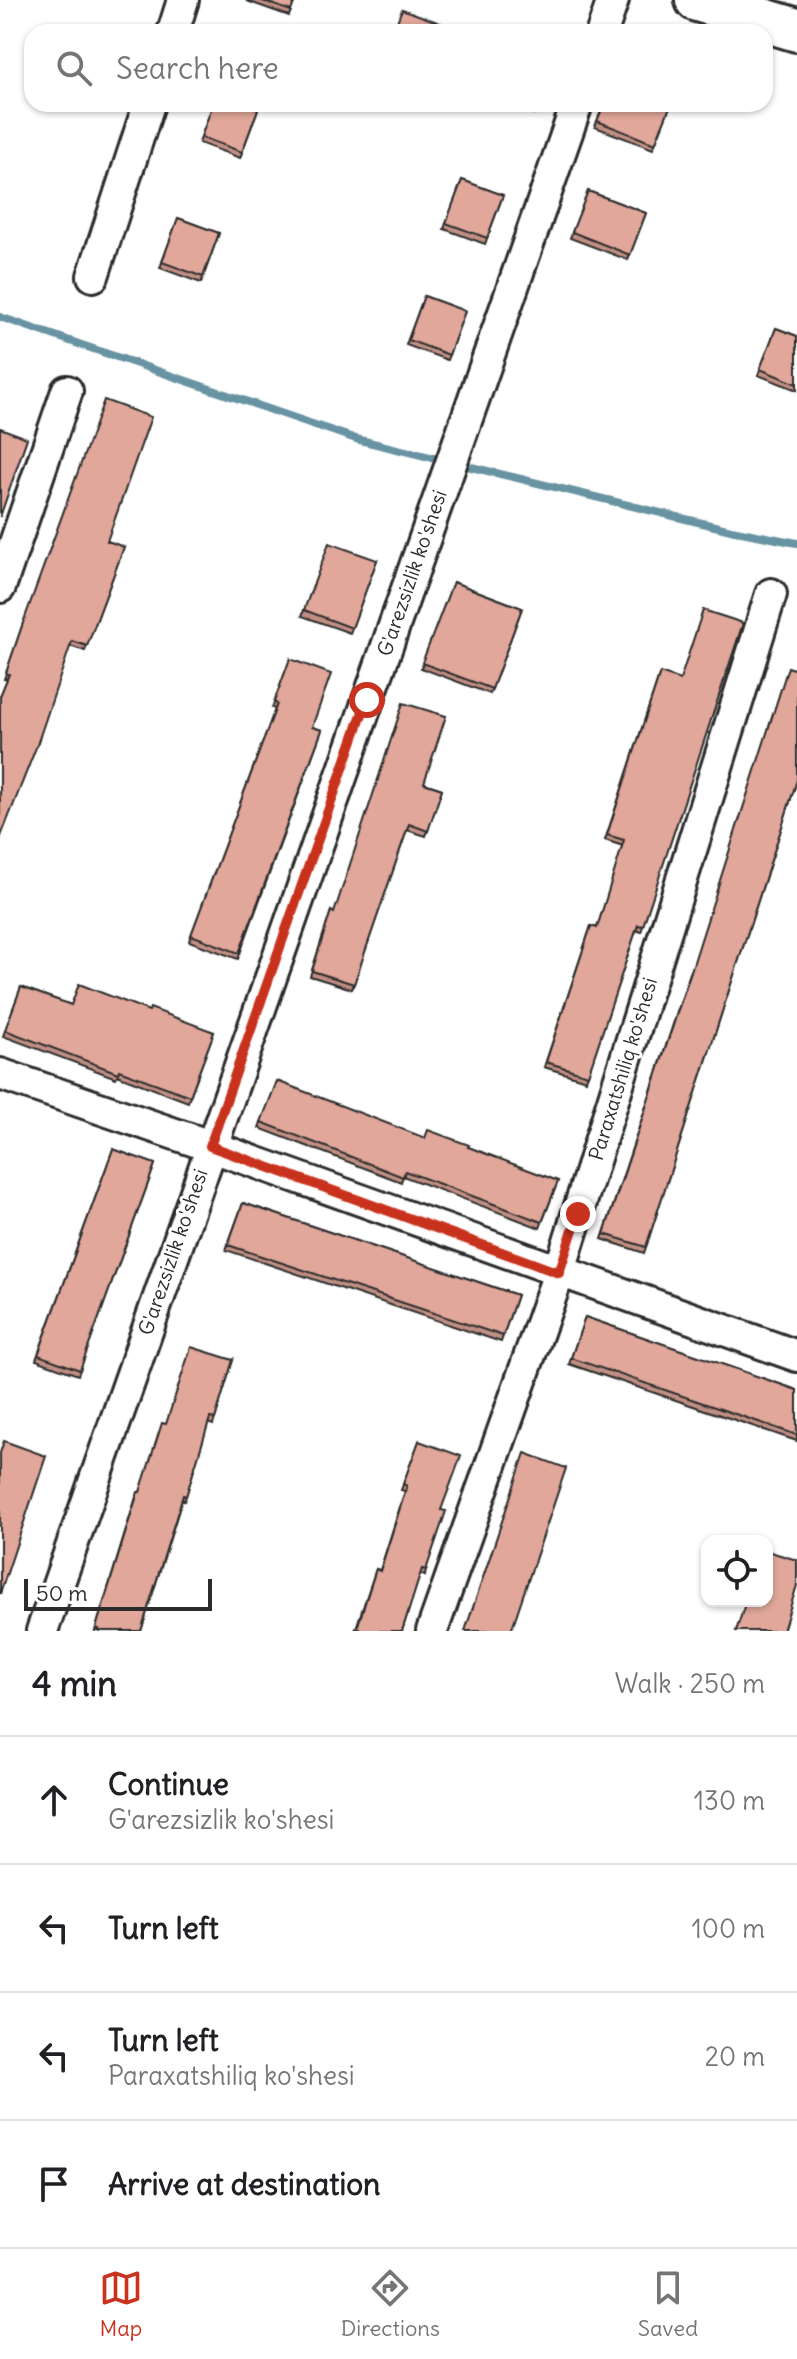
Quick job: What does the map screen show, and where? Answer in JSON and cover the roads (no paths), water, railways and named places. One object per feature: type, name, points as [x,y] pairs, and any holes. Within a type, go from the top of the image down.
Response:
[{"type":"main road","points":[[697,0],[797,30]]},
{"type":"street","points":[[176,24],[183,0]]},
{"type":"street","points":[[605,24],[613,0]]},
{"type":"street","points":[[93,276],[146,112]]},
{"type":"street","name":"G'arezsizlik ko'shesi","points":[[42,1631],[574,112]]},
{"type":"street","points":[[0,587],[67,391]]},
{"type":"street","name":"Paraxatshiliq ko'shesi","points":[[432,1631],[559,1273],[771,594]]},
{"type":"street","points":[[0,1074],[797,1356]]},
{"type":"waterway","points":[[0,317],[356,439],[446,461]]},
{"type":"waterway","points":[[459,464],[797,543]]}]
